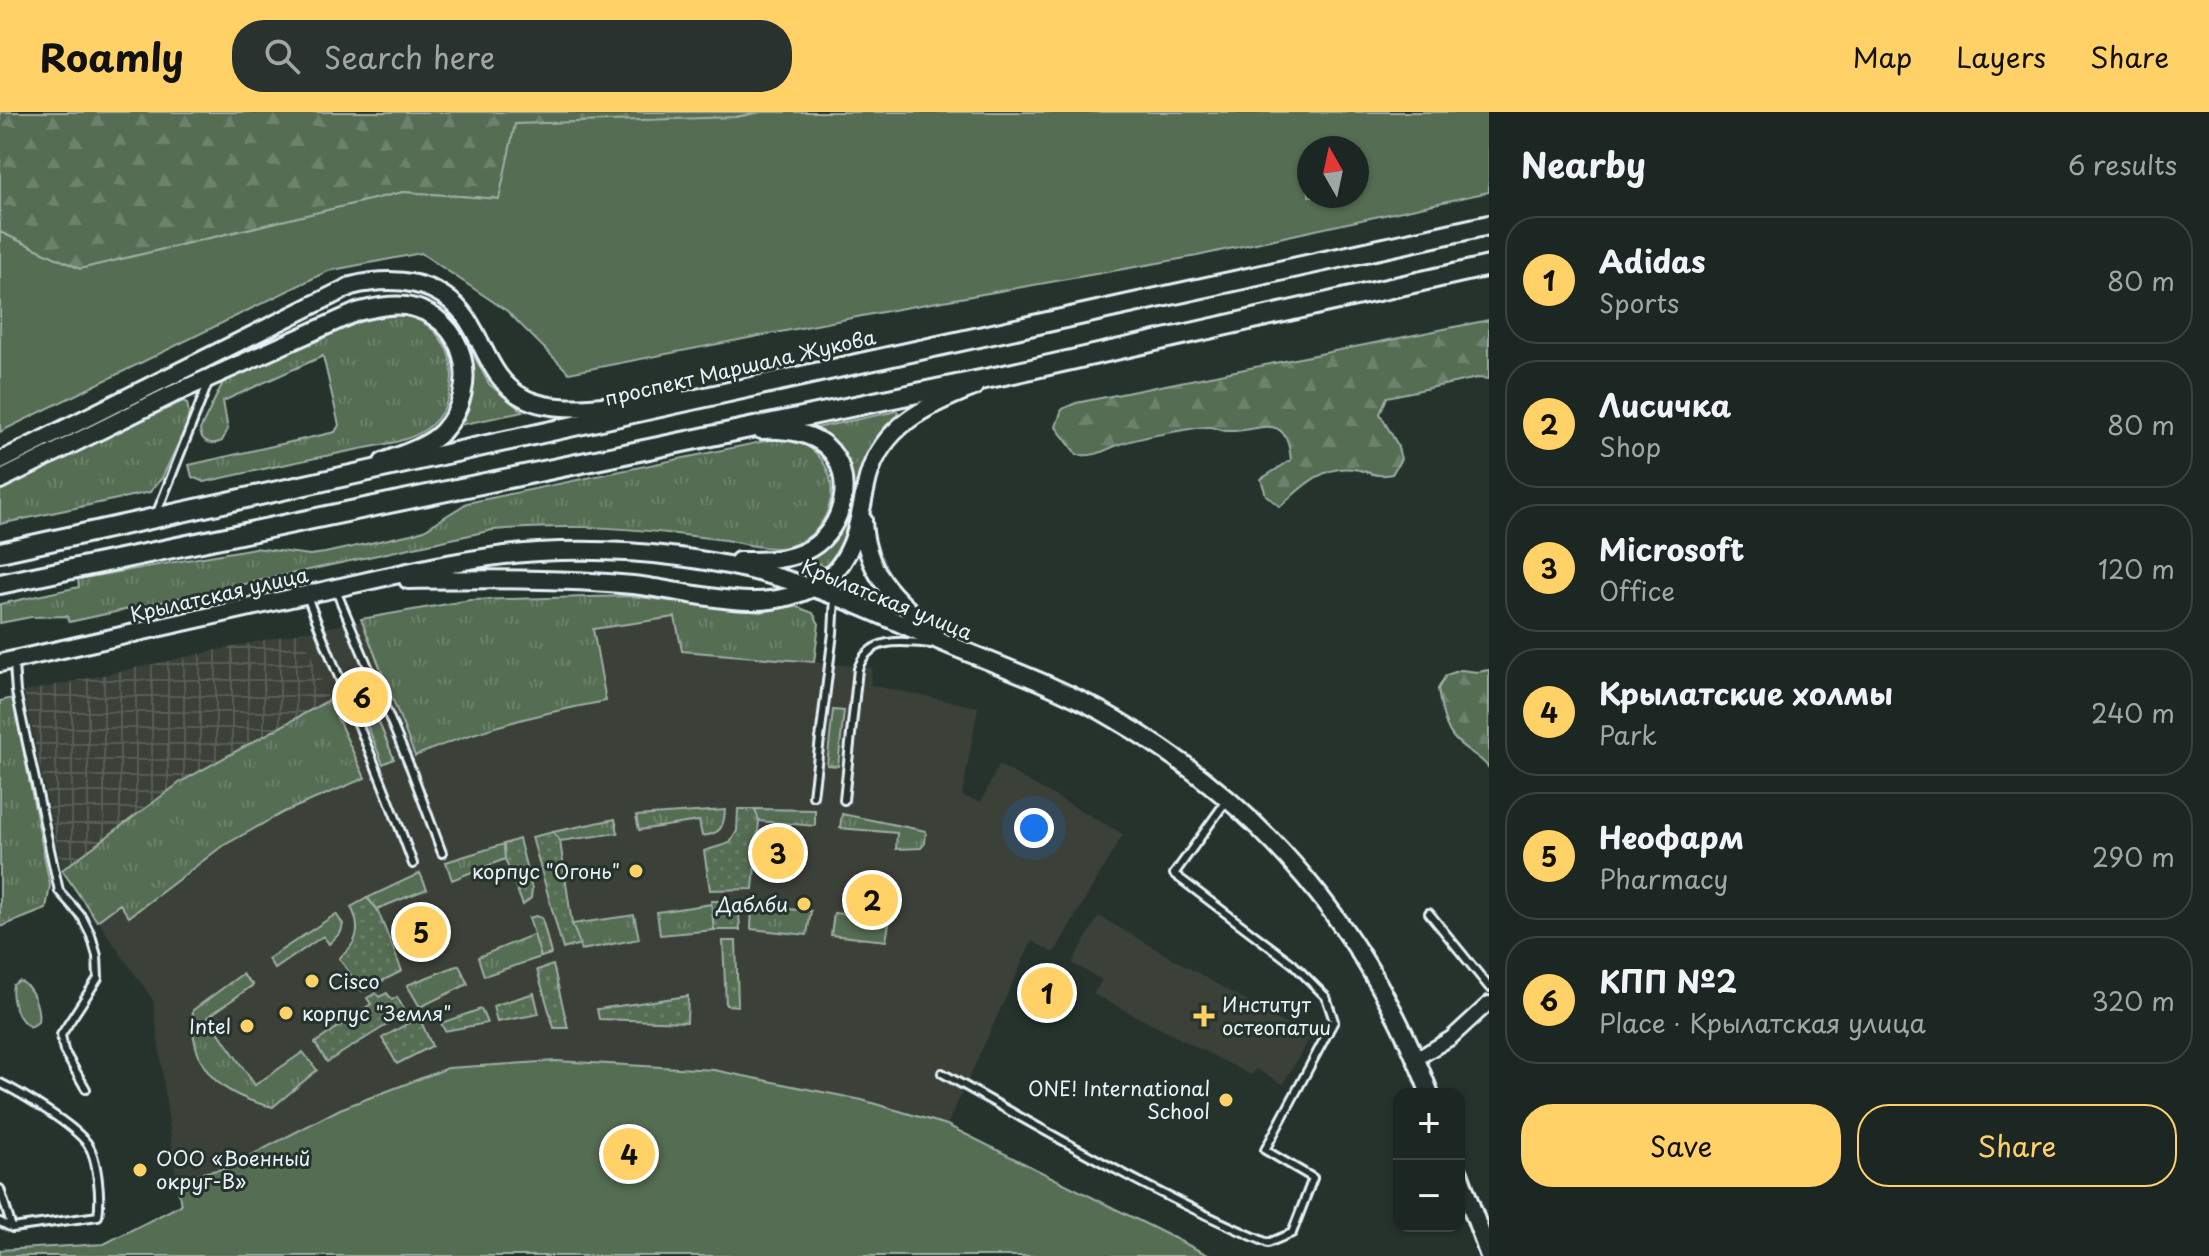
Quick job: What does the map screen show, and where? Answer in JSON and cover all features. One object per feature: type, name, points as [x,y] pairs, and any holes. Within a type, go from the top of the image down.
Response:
[{"type":"main road","name":"проспект Маршала Жукова","points":[[0,552],[1489,225]]},
{"type":"main road","points":[[0,584],[1009,374],[1489,266]]},
{"type":"main road","points":[[0,461],[351,286],[378,279],[401,281],[443,295],[466,318],[494,371],[524,398],[540,404],[572,407],[722,392]]},
{"type":"main road","points":[[0,480],[211,377],[357,312],[381,306],[405,306],[428,313],[447,325],[459,344],[466,383],[461,400],[444,430],[421,446],[348,477]]},
{"type":"main road","points":[[368,581],[630,585],[747,601],[785,597],[813,588],[838,566],[857,532],[868,478],[875,460],[899,426],[933,403],[1009,374]]},
{"type":"main road","points":[[714,562],[764,561],[802,553],[824,538],[841,514],[840,471],[834,455],[824,445],[798,433],[740,431]]},
{"type":"main road","points":[[862,511],[866,546],[881,581],[893,596],[949,645]]},
{"type":"main road","name":"Крылатская улица","points":[[7,662],[455,563],[541,552],[603,551],[714,562],[813,588],[1072,697],[1112,717],[1203,778],[1279,847],[1312,882],[1339,919],[1383,991],[1428,1088]]},
{"type":"main road","points":[[1465,1190],[1489,1256]]},
{"type":"street","points":[[1416,1059],[1451,1038],[1489,1003]]},
{"type":"lane","points":[[155,519],[211,377]]},
{"type":"lane","points":[[335,588],[411,769],[442,853]]},
{"type":"lane","points":[[307,595],[344,691],[383,779],[413,864]]},
{"type":"lane","points":[[813,796],[835,597]]},
{"type":"lane","points":[[844,800],[858,669],[862,658],[868,650],[895,641],[949,645]]},
{"type":"lane","points":[[7,662],[59,891],[82,917],[97,956],[98,978],[61,1035],[64,1051],[86,1089]]},
{"type":"lane","points":[[942,1073],[1109,1167],[1206,1217],[1268,1243],[1292,1233],[1313,1178],[1265,1150],[1334,1021],[1326,997],[1293,964],[1174,874],[1227,800]]},
{"type":"lane","points":[[1429,913],[1489,987]]},
{"type":"lane","points":[[0,1083],[23,1094],[86,1142],[93,1155],[100,1203],[98,1216],[12,1228],[0,1222]]},
{"type":"lane","points":[[0,1189],[12,1228]]},
{"type":"shaded area","points":[[630,596],[760,612],[795,606],[813,613],[819,624],[815,662],[872,668],[870,685],[978,707],[962,796],[981,802],[999,765],[1123,834],[1054,953],[1032,941],[947,1125],[862,1100],[714,1070],[556,1061],[448,1068],[340,1109],[227,1169],[176,1178],[153,1000],[62,870],[182,781],[328,700],[302,632],[470,600]]},
{"type":"shaded area","points":[[302,632],[329,700],[182,781],[62,870],[24,692]]},
{"type":"shaded area","name":"Институт остеопатии","points":[[1099,916],[1310,1038],[1283,1084],[1256,1069],[1251,1075],[1093,994],[1102,980],[1072,963]]},
{"type":"green space","points":[[0,112],[761,112],[736,117],[500,199],[403,192],[80,269],[0,232]]},
{"type":"green space","points":[[761,112],[1489,112],[1489,192],[1197,256],[898,309],[569,373],[507,311],[421,253],[328,271],[0,432],[0,232],[80,269],[403,192],[499,199],[515,124],[736,117]]},
{"type":"green space","points":[[383,314],[419,320],[440,337],[445,346],[451,368],[450,391],[441,412],[426,429],[392,443],[204,482],[192,477],[189,465],[335,432],[339,425],[323,356],[223,401],[228,429],[222,441],[207,442],[200,430],[226,376],[293,346]]},
{"type":"green space","points":[[1489,320],[1489,379],[1477,378],[1387,397],[1380,414],[1397,444],[1401,459],[1392,474],[1336,469],[1306,484],[1280,507],[1266,495],[1261,479],[1291,460],[1288,444],[1277,428],[1239,431],[1209,427],[1191,429],[1131,441],[1097,454],[1077,455],[1056,427],[1062,409],[1076,403]]},
{"type":"green space","points":[[471,350],[489,384],[523,412],[460,425],[471,388]]},
{"type":"green space","points":[[183,401],[187,403],[189,413],[186,427],[162,478],[150,492],[0,524],[0,489]]},
{"type":"green space","points":[[897,411],[899,414],[882,430],[870,449],[846,531],[838,550],[825,567],[810,559],[839,534],[848,517],[850,497],[816,428]]},
{"type":"green space","points":[[775,439],[798,442],[810,448],[822,461],[829,476],[829,508],[822,523],[811,535],[796,544],[766,548],[629,529],[562,527],[493,530],[69,622],[67,616],[31,617],[0,623],[0,604],[79,587],[78,579],[255,548],[310,555],[325,553],[424,530],[467,503]]},
{"type":"green space","points":[[630,596],[760,612],[795,606],[813,613],[819,624],[814,662],[682,651],[675,617],[593,629],[606,701],[509,723],[415,756],[361,619],[470,600]]},
{"type":"green space","points":[[1461,670],[1489,670],[1489,768],[1454,738],[1443,715],[1438,689],[1446,675]]},
{"type":"green space","points":[[13,698],[50,885],[46,909],[0,927],[0,701]]},
{"type":"green space","points":[[329,700],[365,778],[284,812],[221,847],[129,917],[120,904],[97,921],[62,870],[182,781]]},
{"type":"green space","points":[[371,703],[394,759],[383,764],[360,708]]},
{"type":"green space","points":[[833,710],[844,711],[838,766],[827,765]]},
{"type":"green space","points":[[738,809],[755,809],[759,821],[753,889],[710,890],[704,851],[730,843],[737,831]]},
{"type":"green space","points":[[755,809],[815,810],[815,826],[759,821]]},
{"type":"green space","points":[[725,810],[720,829],[702,836],[699,821],[639,830],[636,816]]},
{"type":"green space","points":[[842,814],[926,831],[925,843],[921,848],[896,849],[897,833],[840,828]]},
{"type":"green space","points":[[615,819],[618,833],[560,841],[553,832]]},
{"type":"green space","points":[[553,832],[560,841],[572,924],[580,944],[563,949],[532,837]]},
{"type":"green space","points":[[519,839],[532,889],[531,898],[523,905],[505,859],[504,844]]},
{"type":"green space","points":[[504,844],[505,859],[452,880],[446,862]]},
{"type":"green space","points":[[420,873],[427,889],[377,909],[367,898]]},
{"type":"green space","points":[[367,898],[377,909],[402,971],[362,991],[339,958],[356,935],[351,907]]},
{"type":"green space","points":[[711,901],[734,905],[734,913],[739,913],[740,930],[714,930]]},
{"type":"green space","points":[[712,904],[714,930],[660,935],[657,912]]},
{"type":"green space","points":[[752,906],[811,911],[807,935],[751,929]]},
{"type":"green space","points":[[834,913],[890,918],[886,941],[831,935]]},
{"type":"green space","points":[[336,914],[343,924],[341,932],[329,944],[323,936],[275,969],[268,959]]},
{"type":"green space","points":[[634,915],[639,939],[581,950],[572,924]]},
{"type":"green space","points":[[529,918],[542,918],[551,954],[541,957]]},
{"type":"green space","points":[[535,934],[541,957],[484,976],[478,957]]},
{"type":"green space","points":[[723,941],[736,941],[738,1006],[726,1005]]},
{"type":"green space","points":[[459,965],[468,984],[420,1007],[407,985]]},
{"type":"green space","points":[[553,965],[568,1028],[554,1028],[537,970]]},
{"type":"green space","points":[[242,974],[253,985],[208,1017],[255,1085],[303,1052],[317,1070],[273,1107],[237,1095],[223,1086],[211,1076],[196,1048],[193,1010]]},
{"type":"green space","points":[[19,981],[32,992],[37,1004],[38,1022],[31,1027],[22,1020],[14,1003],[13,985]]},
{"type":"green space","points":[[376,993],[379,997],[387,993],[392,1000],[397,997],[406,1013],[327,1062],[315,1043],[371,1004],[367,998]]},
{"type":"green space","points":[[534,993],[539,1014],[497,1022],[493,1006]]},
{"type":"green space","points":[[688,996],[687,1022],[599,1019],[597,1009]]},
{"type":"green space","points":[[481,1009],[487,1023],[445,1031],[441,1023]]},
{"type":"green space","points":[[419,1017],[432,1046],[397,1064],[382,1038]]},
{"type":"green space","points":[[556,1061],[714,1070],[862,1100],[947,1125],[1210,1256],[0,1256],[0,1250],[104,1244],[181,1205],[176,1178],[227,1168],[340,1109],[448,1068]]},
{"type":"place","name":"КПП №2","points":[[362,697]]},
{"type":"place","name":"Microsoft","points":[[778,853]]},
{"type":"place","name":"корпус \"Огонь\"","points":[[636,871]]},
{"type":"place","name":"Лисичка","points":[[872,900]]},
{"type":"place","name":"Даблби","points":[[804,904]]},
{"type":"place","name":"Неофарм","points":[[421,932]]},
{"type":"place","name":"Cisco","points":[[312,981]]},
{"type":"place","name":"Adidas","points":[[1047,993]]},
{"type":"place","name":"корпус \"Земля\"","points":[[286,1013]]},
{"type":"place","name":"Институт остеопатии","points":[[1204,1016]]},
{"type":"place","name":"Intel","points":[[247,1026]]},
{"type":"place","name":"ONE! International School","points":[[1226,1100]]},
{"type":"place","name":"Крылатские холмы","points":[[629,1154]]},
{"type":"place","name":"ООО «Военный округ-В»","points":[[140,1170]]}]
